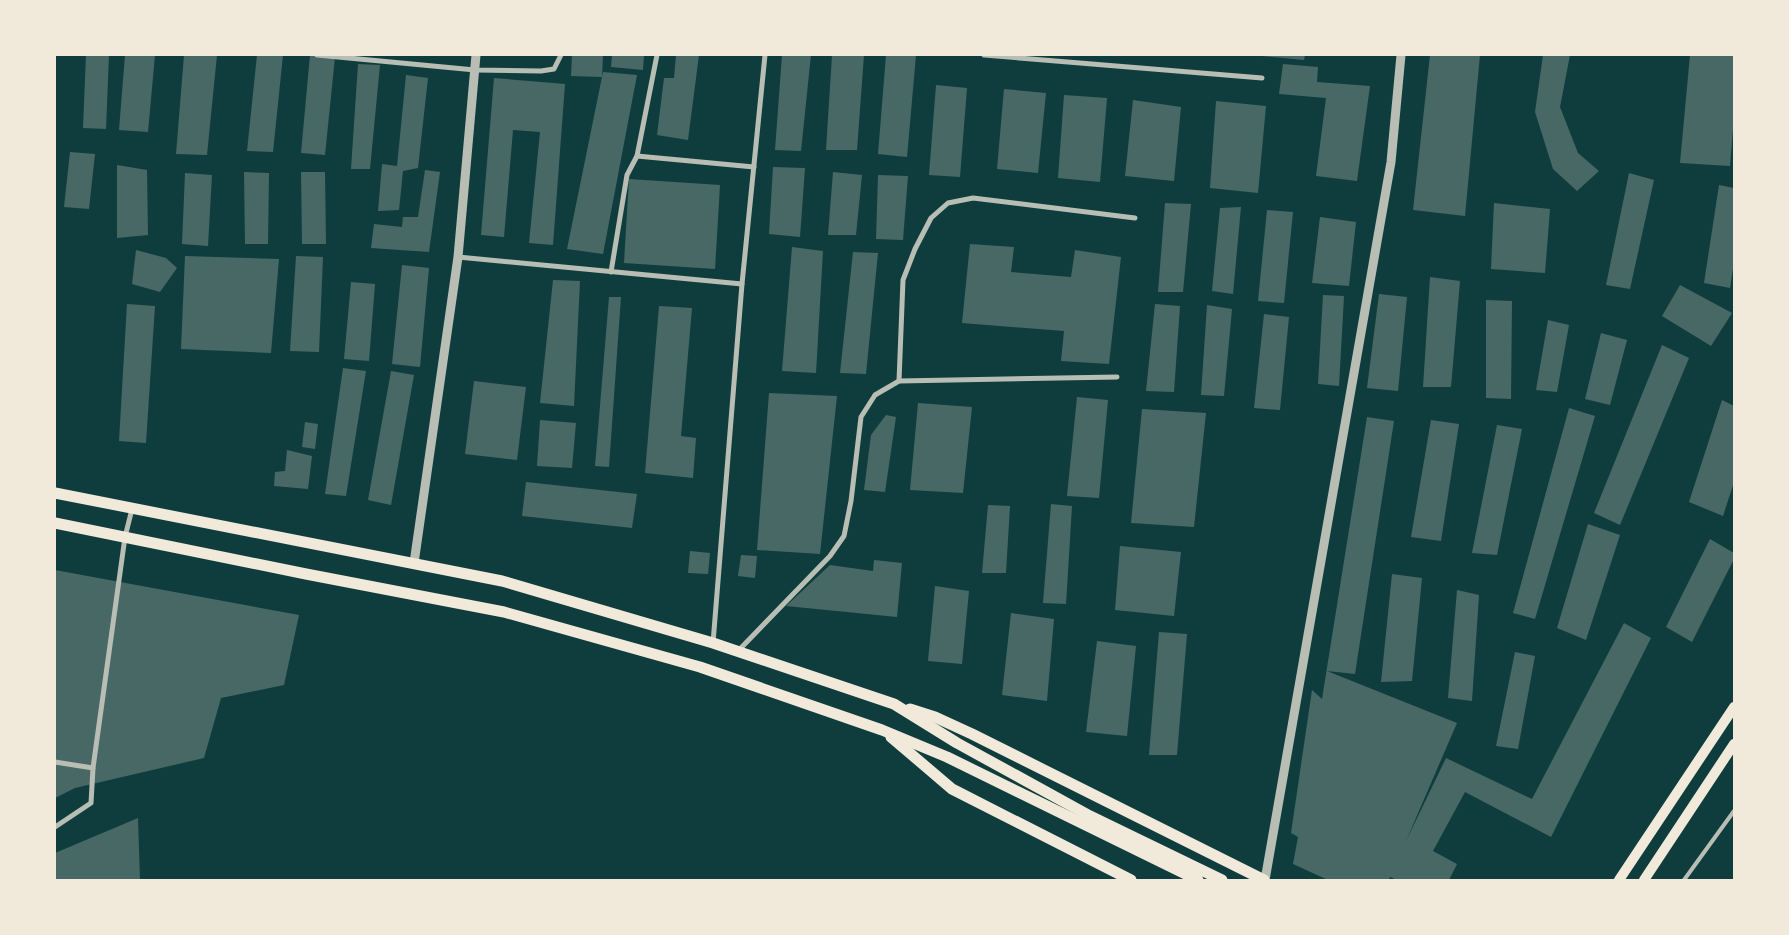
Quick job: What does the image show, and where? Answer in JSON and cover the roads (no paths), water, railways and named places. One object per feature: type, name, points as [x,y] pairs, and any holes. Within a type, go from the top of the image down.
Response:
[{"type":"main road","points":[[55,493],[502,581],[714,643],[935,717],[1264,880]]},
{"type":"main road","points":[[55,523],[504,612],[700,667],[882,730],[947,757],[1198,880]]},
{"type":"main road","points":[[894,704],[957,743],[1090,816],[1222,880]]},
{"type":"main road","points":[[1619,880],[1734,707]]},
{"type":"main road","points":[[882,730],[952,789],[1124,878]]},
{"type":"main road","points":[[1644,880],[1734,744]]},
{"type":"street","points":[[317,55],[475,70],[541,71],[554,69],[561,55]]},
{"type":"street","points":[[414,563],[458,257],[476,55]]},
{"type":"street","points":[[611,272],[627,175],[637,156],[657,55]]},
{"type":"street","points":[[714,643],[742,284],[765,55]]},
{"type":"street","points":[[984,55],[1262,78]]},
{"type":"street","points":[[1264,880],[1391,162],[1401,55]]},
{"type":"street","points":[[637,156],[754,167]]},
{"type":"street","points":[[899,381],[904,280],[915,249],[930,218],[948,204],[973,198],[1135,218]]},
{"type":"street","points":[[458,257],[742,284]]},
{"type":"street","points":[[737,652],[830,556],[844,536],[861,417],[876,395],[899,381],[1117,377]]},
{"type":"street","points":[[55,827],[91,803],[92,768],[125,537],[132,509]]},
{"type":"street","points":[[55,762],[92,768]]},
{"type":"lane","points":[[1684,880],[1734,812]]}]
